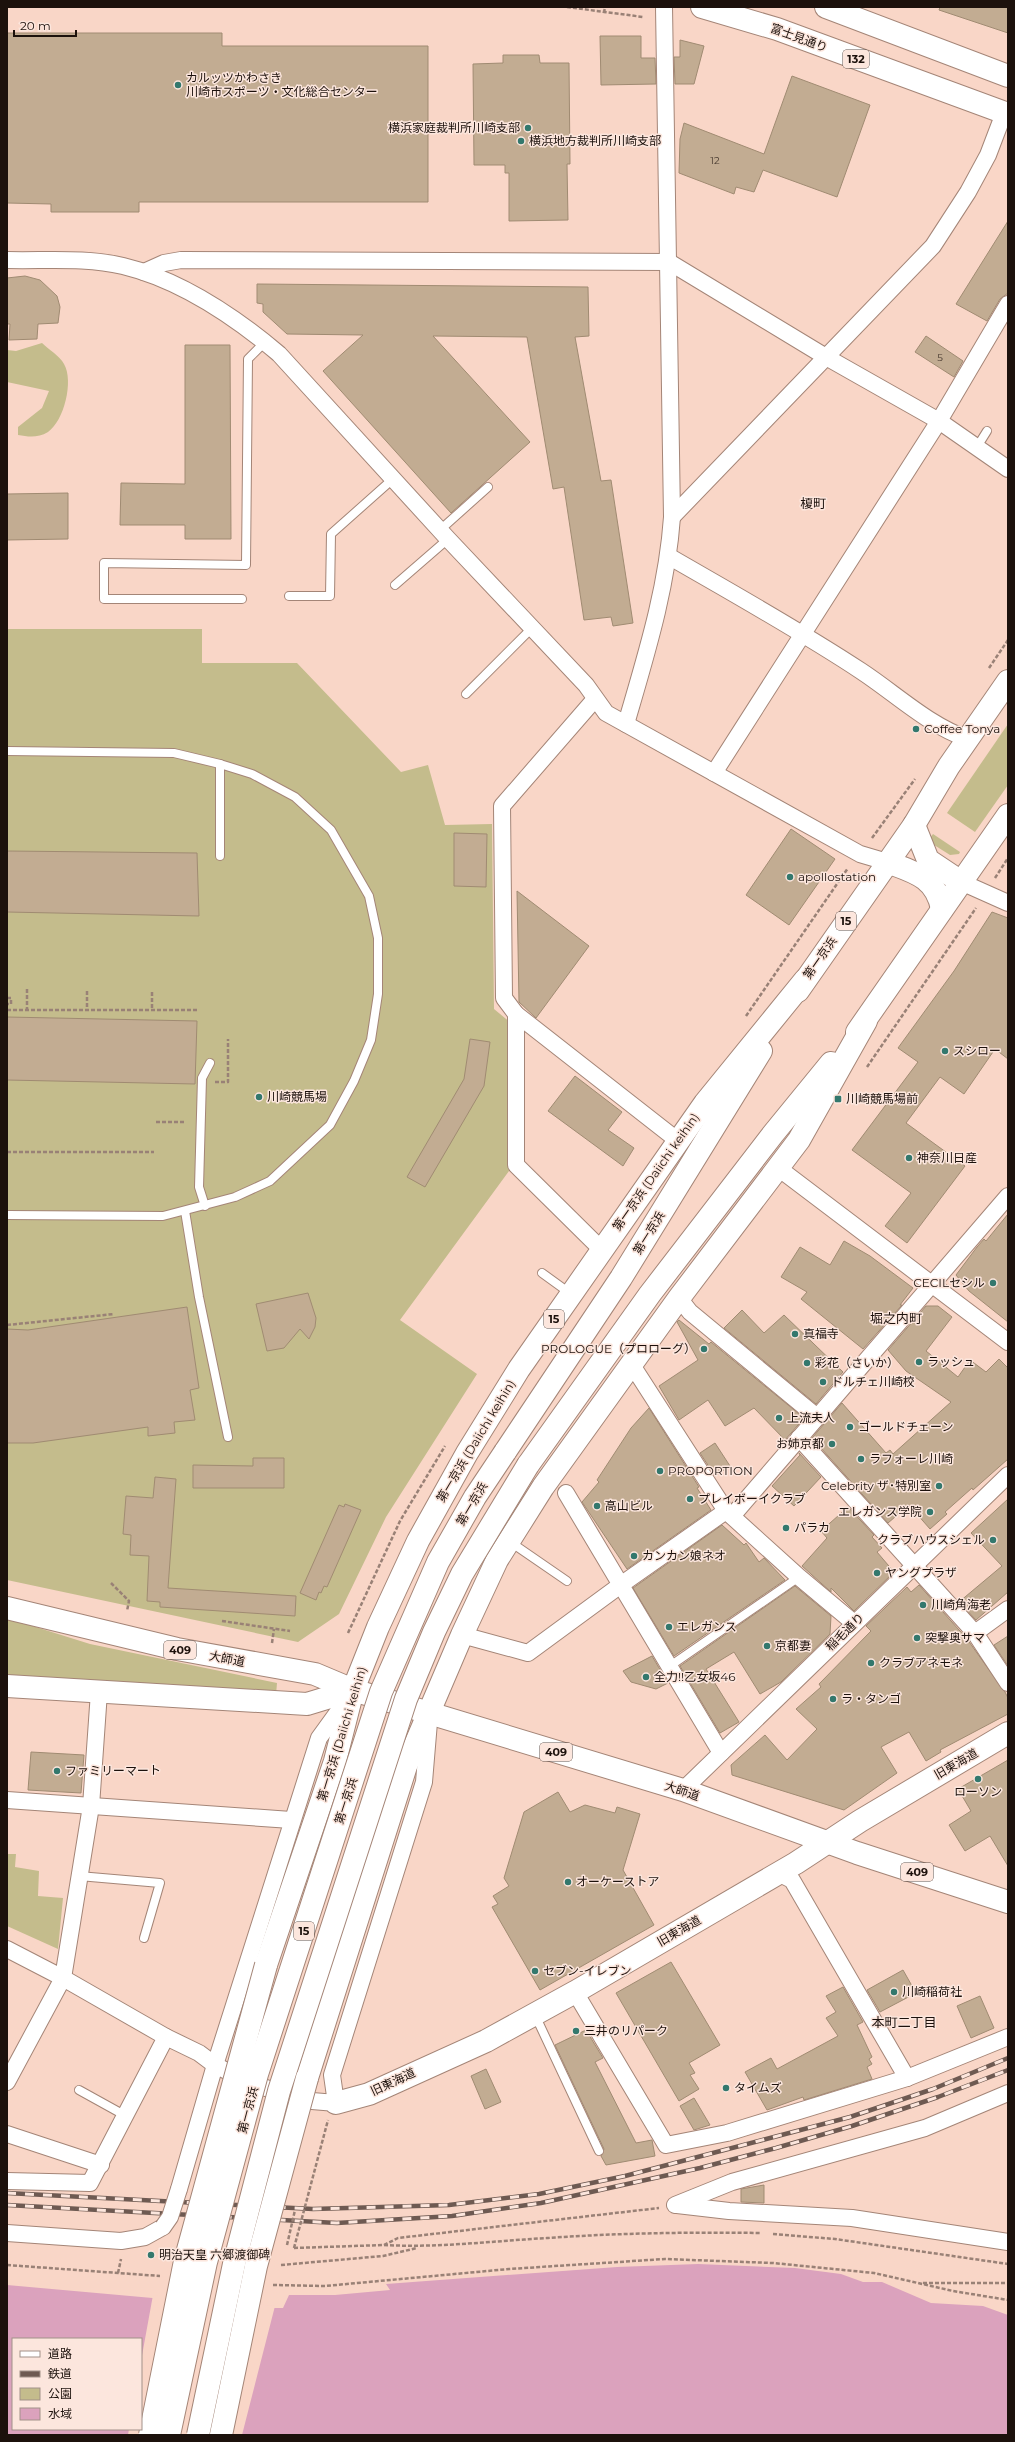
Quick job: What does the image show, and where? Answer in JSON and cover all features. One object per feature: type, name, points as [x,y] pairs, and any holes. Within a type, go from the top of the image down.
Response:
[{"type":"main road","name":"富士見通り","points":[[702,7],[777,29],[1006,113]]},
{"type":"main road","points":[[826,7],[1008,76]]},
{"type":"main road","name":"第一京浜","points":[[169,2435],[206,2262],[257,2074],[381,1692],[438,1562],[505,1452],[622,1278],[805,980],[914,825],[968,739],[1008,681]]},
{"type":"main road","name":"第一京浜","points":[[198,2435],[234,2264],[280,2091],[406,1699],[434,1632],[462,1574],[528,1465],[650,1294],[773,1134],[866,1021],[1008,815]]},
{"type":"main road","points":[[914,825],[928,860],[961,882]]},
{"type":"main road","points":[[887,862],[916,873],[931,884],[940,894],[942,909]]},
{"type":"main road","name":"第一京浜 (Daiichi keihin)","points":[[266,1966],[335,1761],[353,1690],[378,1627],[418,1541],[467,1453],[519,1369],[677,1140],[705,1103],[805,980]]},
{"type":"main road","points":[[221,2435],[256,2266],[307,2078],[406,1766],[462,1634],[496,1560],[543,1488],[679,1298],[799,1140],[866,1021]]},
{"type":"main road","name":"大師道","points":[[7,1608],[177,1649],[315,1674],[353,1690],[430,1712],[683,1790],[827,1842],[1008,1902]]},
{"type":"main road","points":[[7,1686],[307,1704],[353,1690]]},
{"type":"main road","name":"旧東海道","points":[[332,2111],[486,2041],[575,1992],[778,1873],[1008,1734]]},
{"type":"main road","name":"第一京浜","points":[[150,2435],[185,2260],[266,1966]]},
{"type":"street","points":[[626,724],[658,618],[670,557],[672,517],[670,262],[664,7]]},
{"type":"street","points":[[672,517],[933,246],[968,192],[985,162],[1006,113]]},
{"type":"street","points":[[7,260],[92,262],[122,266],[144,272],[170,283],[214,306],[265,342],[279,354],[394,478],[444,535],[586,685],[595,700],[606,713],[860,854],[887,862]]},
{"type":"street","points":[[144,272],[164,263],[181,260],[670,262],[826,357],[939,421],[1008,469]]},
{"type":"street","points":[[714,773],[939,421],[1008,304]]},
{"type":"street","points":[[670,557],[862,668],[946,731],[968,739]]},
{"type":"street","points":[[595,700],[564,727],[502,806],[504,998],[516,1014],[677,1140]]},
{"type":"street","points":[[961,882],[1008,903]]},
{"type":"street","points":[[516,1014],[516,1165],[602,1250]]},
{"type":"street","points":[[777,1167],[1008,1342]]},
{"type":"street","points":[[462,1634],[528,1653],[622,1584],[729,1513],[799,1438],[1008,1196]]},
{"type":"street","points":[[679,1298],[690,1312],[817,1417]]},
{"type":"street","points":[[632,1365],[729,1513],[799,1577],[854,1623]]},
{"type":"street","points":[[799,1438],[975,1633],[1008,1683]]},
{"type":"street","name":"稲毛通り","points":[[683,1790],[1008,1475]]},
{"type":"street","points":[[566,1493],[622,1584],[721,1753]]},
{"type":"street","points":[[975,1633],[1008,1609]]},
{"type":"street","points":[[7,2233],[121,2241],[140,2239],[163,2227],[170,2217],[215,2065],[291,1820],[319,1738],[353,1690]]},
{"type":"street","points":[[7,2082],[63,1978],[91,1806],[99,1692]]},
{"type":"street","points":[[7,1949],[63,1978],[166,2038],[199,2053],[215,2065],[246,2082],[332,2111],[332,2075],[424,1782],[430,1712]]},
{"type":"street","points":[[7,1800],[291,1820]]},
{"type":"street","points":[[778,1873],[792,1880],[907,2078]]},
{"type":"street","points":[[575,1992],[666,2145],[727,2133],[907,2078],[1008,2037]]},
{"type":"street","points":[[7,2181],[90,2184],[166,2038]]},
{"type":"street","points":[[675,2205],[732,2182],[924,2128],[1008,2093]]},
{"type":"street","points":[[7,2134],[101,2165]]},
{"type":"street","points":[[675,2205],[729,2211],[852,2218],[1008,2242]]},
{"type":"lane","points":[[242,599],[104,598],[104,563],[246,565],[248,359],[265,342]]},
{"type":"lane","points":[[977,447],[987,431]]},
{"type":"lane","points":[[289,596],[330,596],[331,534],[394,478]]},
{"type":"lane","points":[[395,585],[488,487]]},
{"type":"lane","points":[[466,694],[532,628]]},
{"type":"lane","points":[[7,751],[174,753],[220,764],[252,774],[295,797],[331,830],[369,896],[378,938],[378,994],[371,1040],[354,1081],[330,1125],[270,1181],[235,1197],[163,1216],[7,1215]]},
{"type":"lane","points":[[220,764],[220,856]]},
{"type":"lane","points":[[205,1206],[199,1187],[202,1078],[210,1063]]},
{"type":"lane","points":[[185,1211],[199,1297],[228,1437]]},
{"type":"lane","points":[[542,1273],[572,1294]]},
{"type":"lane","points":[[509,1541],[567,1581]]},
{"type":"lane","points":[[670,1666],[799,1577]]},
{"type":"lane","points":[[79,1876],[160,1883],[144,1938]]},
{"type":"lane","points":[[534,2014],[599,2151]]},
{"type":"lane","points":[[79,2090],[126,2116]]},
{"type":"path","points":[[567,7],[643,17]]},
{"type":"path","points":[[604,13],[605,7]]},
{"type":"path","points":[[741,1023],[852,862]]},
{"type":"path","points":[[27,989],[27,1010]]},
{"type":"path","points":[[87,991],[87,1010]]},
{"type":"path","points":[[152,992],[152,1010]]},
{"type":"path","points":[[7,998],[11,998],[11,1004],[7,1004]]},
{"type":"path","points":[[7,1010],[198,1010]]},
{"type":"path","points":[[7,1152],[154,1152]]},
{"type":"path","points":[[7,1325],[114,1314]]},
{"type":"path","points":[[111,1582],[129,1601],[127,1611]]},
{"type":"path","points":[[222,1621],[290,1631]]},
{"type":"path","points":[[272,1642],[274,1629]]},
{"type":"path","points":[[332,2111],[294,2248],[384,2245],[420,2247],[610,2234],[684,2232],[765,2233],[835,2239],[1008,2264]]},
{"type":"path","points":[[384,2245],[398,2238],[584,2218],[675,2205]]},
{"type":"path","points":[[281,2265],[383,2256],[420,2247]]},
{"type":"path","points":[[118,2273],[122,2253]]},
{"type":"path","points":[[269,2284],[325,2286],[509,2270],[664,2259],[773,2262],[874,2273],[1008,2300]]},
{"type":"path","points":[[7,2265],[166,2276]]},
{"type":"path","points":[[918,2283],[1008,2283]]},
{"type":"green space","points":[[42,343],[57,355],[67,371],[68,390],[66,400],[59,419],[54,427],[48,432],[33,436],[18,435],[18,427],[42,408],[49,391],[7,382],[7,350],[16,351]]},
{"type":"green space","name":"川崎競馬場","points":[[7,629],[202,629],[202,663],[297,663],[401,772],[428,765],[445,825],[492,824],[494,1009],[511,1023],[509,1171],[400,1320],[477,1374],[386,1517],[339,1614],[298,1642],[7,1580]]},
{"type":"green space","points":[[1008,724],[1008,785],[975,832],[947,813]]},
{"type":"green space","points":[[933,834],[960,852],[959,854],[950,855],[931,843],[929,839]]},
{"type":"green space","points":[[7,1618],[90,1644],[277,1683],[276,1695],[7,1678]]},
{"type":"green space","points":[[7,1854],[16,1854],[15,1867],[39,1871],[38,1896],[63,1898],[58,1949],[7,1926]]},
{"type":"water","points":[[698,2264],[795,2268],[841,2274],[863,2282],[882,2282],[931,2303],[983,2306],[1008,2315],[1008,2435],[7,2435],[7,2285],[265,2308],[283,2308],[289,2295],[335,2295],[390,2290],[386,2284],[617,2267]]},
{"type":"pier","points":[[153,2295],[275,2306],[242,2435],[128,2435],[129,2430],[142,2430],[142,2356]]},
{"type":"building","points":[[940,7],[1008,7],[1008,33],[939,10]]},
{"type":"building","points":[[7,33],[222,33],[222,46],[428,46],[428,202],[139,202],[139,212],[51,212],[51,204],[7,203]]},
{"type":"building","points":[[600,36],[641,36],[641,58],[655,58],[656,84],[601,85]]},
{"type":"building","points":[[680,40],[704,46],[694,84],[675,84],[674,57],[680,57]]},
{"type":"building","points":[[503,55],[539,55],[540,63],[569,63],[570,164],[567,164],[568,220],[509,221],[509,173],[505,173],[505,165],[474,165],[473,64],[503,63]]},
{"type":"building","points":[[792,76],[870,105],[837,197],[763,170],[754,192],[736,187],[734,194],[679,173],[680,139],[684,123],[764,154]]},
{"type":"building","points":[[1008,221],[1008,293],[1000,299],[987,321],[956,304]]},
{"type":"building","points":[[25,276],[40,280],[57,296],[60,307],[58,323],[38,324],[37,339],[9,340],[10,324],[7,324],[7,278]]},
{"type":"building","points":[[257,284],[588,287],[589,336],[575,337],[601,481],[611,480],[633,623],[613,626],[611,617],[584,620],[564,487],[553,489],[527,337],[433,336],[530,442],[451,513],[323,371],[363,335],[287,334],[263,312],[263,304],[257,303]]},
{"type":"building","points":[[926,336],[963,361],[954,377],[915,352]]},
{"type":"building","points":[[185,345],[230,345],[231,539],[185,539],[185,525],[120,525],[121,483],[185,484]]},
{"type":"building","points":[[68,493],[68,539],[7,540],[7,494]]},
{"type":"building","name":"apollostation","points":[[791,829],[835,859],[789,925],[746,895]]},
{"type":"building","points":[[454,833],[487,834],[486,887],[454,886]]},
{"type":"building","points":[[7,851],[197,853],[199,916],[7,912]]},
{"type":"building","points":[[517,891],[589,946],[536,1018],[519,1002]]},
{"type":"building","points":[[992,912],[1008,918],[1008,1059],[995,1049],[964,1094],[940,1077],[906,1123],[965,1166],[907,1243],[885,1226],[911,1193],[852,1150],[918,1062],[898,1048],[954,971]]},
{"type":"building","points":[[7,1017],[197,1021],[195,1084],[7,1080]]},
{"type":"building","points":[[470,1039],[490,1042],[484,1086],[425,1187],[407,1177],[464,1079]]},
{"type":"building","points":[[575,1076],[622,1112],[608,1130],[634,1148],[623,1166],[548,1111]]},
{"type":"building","points":[[1008,1214],[1008,1322],[969,1291],[956,1275],[977,1247],[984,1239],[986,1241]]},
{"type":"building","points":[[844,1241],[870,1256],[913,1288],[900,1305],[902,1305],[863,1349],[801,1299],[807,1292],[781,1277],[800,1247],[830,1265]]},
{"type":"building","points":[[308,1293],[316,1318],[315,1327],[309,1339],[300,1329],[284,1348],[267,1351],[256,1304]]},
{"type":"building","points":[[926,1306],[938,1306],[952,1317],[926,1351],[958,1377],[970,1360],[986,1372],[999,1359],[1008,1368],[1008,1459],[945,1512],[947,1514],[930,1529],[909,1505],[888,1523],[812,1438],[842,1403],[886,1453],[890,1450],[893,1454],[951,1402],[906,1371],[888,1350]]},
{"type":"building","points":[[187,1307],[199,1388],[190,1390],[195,1420],[174,1422],[175,1433],[148,1436],[148,1427],[33,1443],[7,1443],[7,1329],[28,1330]]},
{"type":"building","points":[[742,1310],[764,1333],[784,1315],[843,1372],[816,1404],[724,1328]]},
{"type":"building","points":[[679,1320],[709,1344],[711,1342],[804,1418],[785,1440],[754,1408],[725,1426],[708,1400],[679,1420],[659,1386],[698,1360],[677,1322]]},
{"type":"building","points":[[649,1408],[699,1487],[697,1488],[711,1510],[627,1569],[582,1502],[599,1482],[597,1480],[631,1428]]},
{"type":"building","points":[[715,1443],[730,1466],[715,1476],[700,1453]]},
{"type":"building","points":[[799,1453],[821,1477],[794,1506],[772,1486],[800,1455]]},
{"type":"building","points":[[253,1458],[284,1458],[284,1488],[193,1488],[193,1465],[253,1466]]},
{"type":"building","points":[[155,1477],[176,1479],[168,1588],[296,1596],[295,1616],[160,1607],[160,1602],[147,1601],[149,1556],[130,1555],[131,1535],[123,1534],[126,1496],[153,1498]]},
{"type":"building","points":[[1008,1499],[1008,1592],[976,1620],[959,1602],[1002,1566],[971,1533]]},
{"type":"building","points":[[345,1504],[361,1510],[327,1587],[324,1586],[321,1593],[319,1592],[316,1600],[300,1593],[339,1505],[344,1507]]},
{"type":"building","points":[[848,1507],[874,1535],[872,1537],[882,1548],[877,1552],[894,1572],[854,1611],[831,1588],[831,1592],[802,1566],[827,1538],[821,1531]]},
{"type":"building","points":[[722,1525],[744,1545],[746,1543],[759,1562],[764,1558],[785,1580],[674,1656],[633,1588]]},
{"type":"building","points":[[919,1585],[967,1639],[1005,1692],[1008,1698],[1008,1714],[940,1750],[941,1752],[926,1761],[909,1732],[881,1747],[897,1773],[844,1810],[732,1775],[731,1765],[765,1735],[787,1760],[817,1729],[796,1709],[821,1687],[819,1684],[871,1631],[866,1626],[907,1587],[911,1592]]},
{"type":"building","points":[[795,1586],[831,1616],[830,1634],[781,1682],[760,1694],[734,1652],[706,1669],[739,1722],[720,1733],[680,1666]]},
{"type":"building","points":[[1008,1636],[1008,1666],[994,1645]]},
{"type":"building","name":"全力!!乙女坂46","points":[[652,1656],[668,1683],[656,1689],[631,1682],[623,1671]]},
{"type":"building","points":[[31,1752],[84,1755],[81,1793],[28,1790]]},
{"type":"building","points":[[1008,1760],[1008,1866],[990,1836],[965,1851],[949,1825],[971,1811],[958,1789]]},
{"type":"building","name":"オーケーストア","points":[[558,1792],[570,1812],[585,1805],[615,1813],[617,1807],[640,1814],[623,1870],[654,1925],[540,1990],[492,1907],[498,1904],[493,1896],[509,1886],[504,1878],[524,1812]]},
{"type":"building","points":[[671,1962],[720,2045],[689,2063],[695,2073],[690,2075],[699,2089],[679,2101],[616,1993]]},
{"type":"building","points":[[903,1970],[916,1993],[880,2012],[867,1990]]},
{"type":"building","points":[[843,1987],[863,2022],[857,2025],[872,2057],[869,2059],[872,2064],[867,2067],[872,2079],[804,2100],[803,2097],[767,2110],[745,2072],[771,2058],[777,2069],[838,2036],[826,2018],[836,2012],[826,1996]]},
{"type":"building","points":[[980,1996],[994,2028],[971,2038],[957,2006]]},
{"type":"building","points":[[586,2030],[603,2058],[595,2062],[636,2143],[652,2140],[655,2156],[606,2165],[601,2156],[604,2149],[555,2045]]},
{"type":"building","points":[[486,2069],[501,2102],[485,2109],[471,2076]]},
{"type":"building","points":[[694,2098],[710,2125],[694,2130],[680,2106]]},
{"type":"building","points":[[764,2185],[764,2203],[741,2202],[741,2189]]},
{"type":"railway","points":[[7,2193],[313,2209],[449,2205],[539,2194],[625,2176],[850,2117],[933,2089],[1008,2058]]},
{"type":"railway","points":[[7,2205],[337,2223],[452,2216],[541,2203],[700,2168],[852,2126],[938,2097],[1008,2070]]},
{"type":"place","name":"カルッツかわさき 川崎市スポーツ・文化総合センター","points":[[178,85]]},
{"type":"place","name":"横浜家庭裁判所川崎支部","points":[[528,128]]},
{"type":"place","name":"横浜地方裁判所川崎支部","points":[[521,141]]},
{"type":"place","name":"Coffee Tonya","points":[[916,729]]},
{"type":"place","name":"apollostation","points":[[790,877]]},
{"type":"place","name":"スシロー","points":[[945,1051]]},
{"type":"place","name":"川崎競馬場","points":[[259,1097]]},
{"type":"place","name":"川崎競馬場前","points":[[838,1099]]},
{"type":"place","name":"神奈川日産","points":[[909,1158]]},
{"type":"place","name":"CECILセシル","points":[[993,1283]]},
{"type":"place","name":"真福寺","points":[[795,1334]]},
{"type":"place","name":"PROLOGUE（プロローグ）","points":[[704,1349]]},
{"type":"place","name":"ラッシュ","points":[[919,1362]]},
{"type":"place","name":"彩花（さいか）","points":[[807,1363]]},
{"type":"place","name":"ドルチェ川崎校","points":[[823,1382]]},
{"type":"place","name":"上流夫人","points":[[779,1418]]},
{"type":"place","name":"ゴールドチェーン","points":[[850,1427]]},
{"type":"place","name":"お姉京都","points":[[832,1444]]},
{"type":"place","name":"ラフォーレ川崎","points":[[861,1459]]},
{"type":"place","name":"PROPORTION","points":[[660,1471]]},
{"type":"place","name":"Celebrity ザ･特別室","points":[[939,1486]]},
{"type":"place","name":"プレイボーイクラブ","points":[[690,1499]]},
{"type":"place","name":"高山ビル","points":[[597,1506]]},
{"type":"place","name":"エレガンス学院","points":[[930,1512]]},
{"type":"place","name":"パラカ","points":[[786,1528]]},
{"type":"place","name":"クラブハウスシェル","points":[[993,1540]]},
{"type":"place","name":"カンカン娘ネオ","points":[[634,1556]]},
{"type":"place","name":"ヤングプラザ","points":[[877,1573]]},
{"type":"place","name":"川崎角海老","points":[[923,1605]]},
{"type":"place","name":"エレガンス","points":[[669,1627]]},
{"type":"place","name":"突撃奥サマ","points":[[917,1638]]},
{"type":"place","name":"京都妻","points":[[767,1646]]},
{"type":"place","name":"クラブアネモネ","points":[[871,1663]]},
{"type":"place","name":"全力!!乙女坂46","points":[[646,1677]]},
{"type":"place","name":"ラ・タンゴ","points":[[833,1699]]},
{"type":"place","name":"ファミリーマート","points":[[57,1771]]},
{"type":"place","name":"ローソン","points":[[978,1779]]},
{"type":"place","name":"オーケーストア","points":[[568,1882]]},
{"type":"place","name":"セブン-イレブン","points":[[535,1971]]},
{"type":"place","name":"川崎稲荷社","points":[[894,1992]]},
{"type":"place","name":"三井のリパーク","points":[[576,2031]]},
{"type":"place","name":"タイムズ","points":[[726,2088]]},
{"type":"place","name":"明治天皇 六郷渡御碑","points":[[151,2255]]},
{"type":"district","name":"榎町","points":[[813,503]]},
{"type":"district","name":"堀之内町","points":[[896,1318]]},
{"type":"district","name":"本町二丁目","points":[[904,2022]]}]
